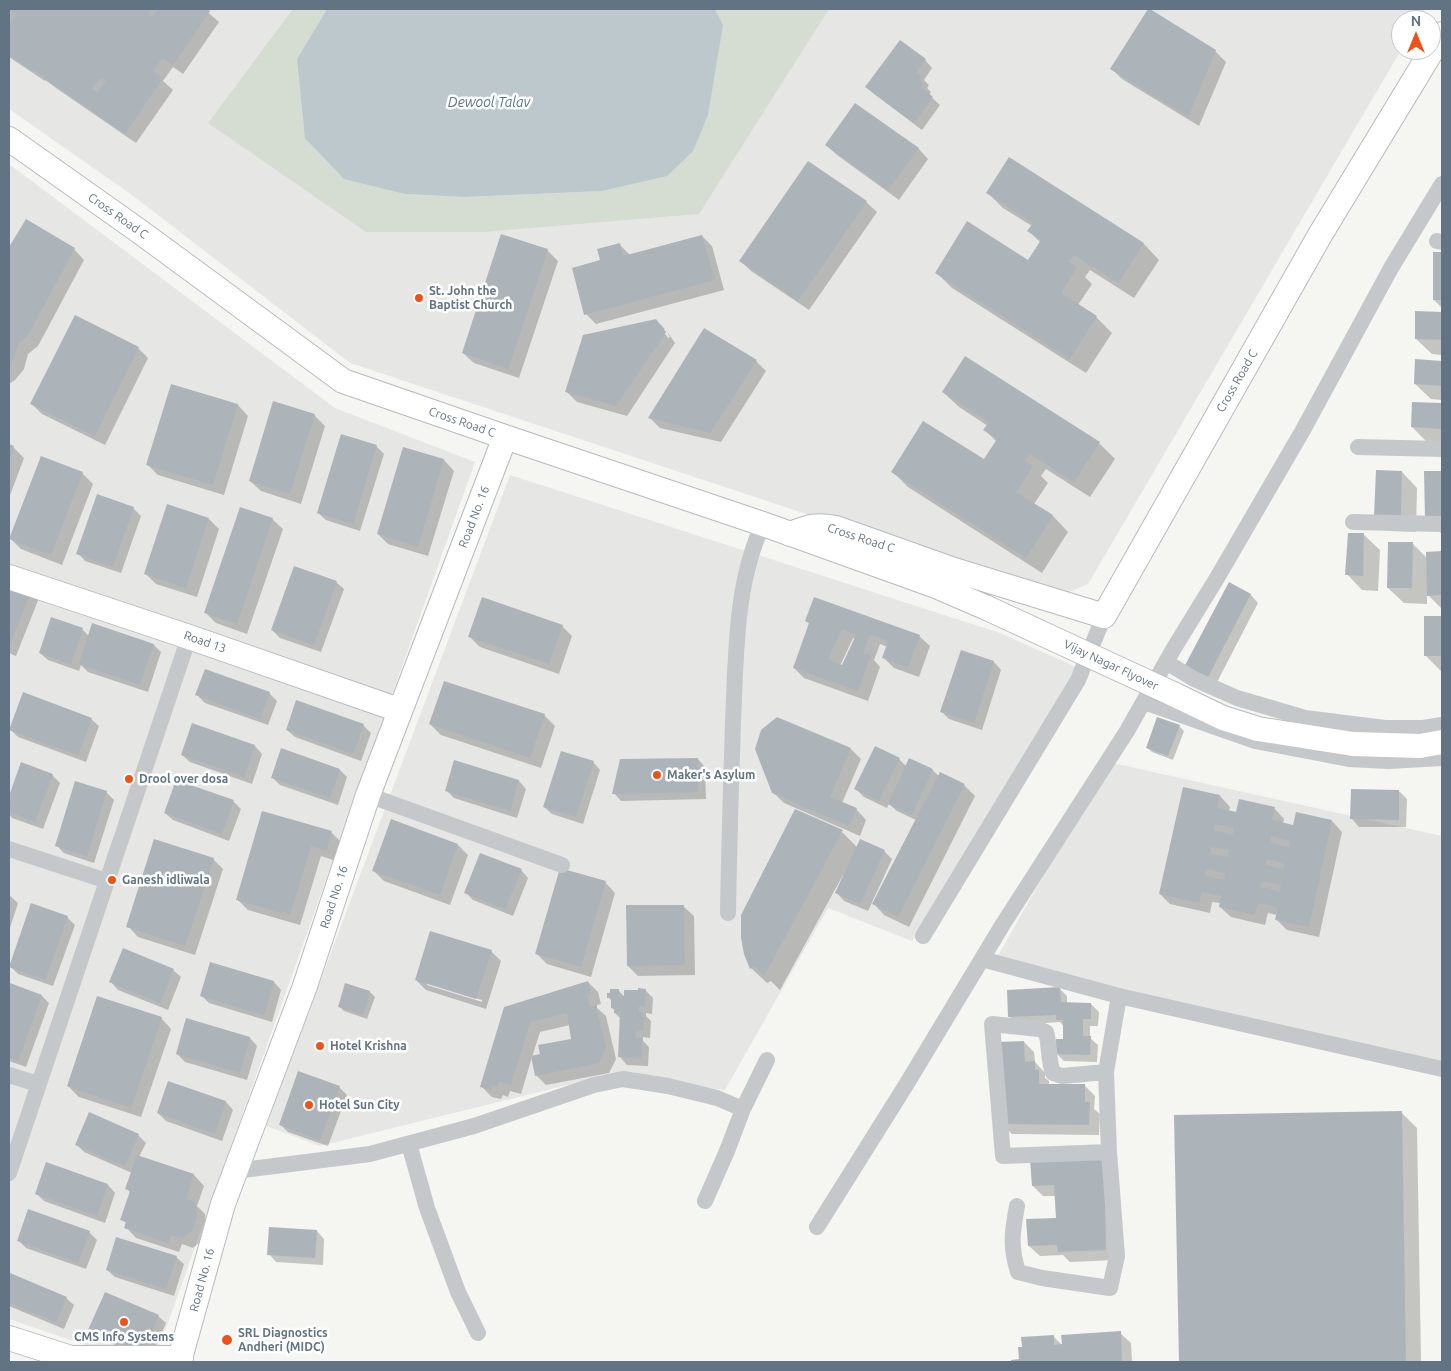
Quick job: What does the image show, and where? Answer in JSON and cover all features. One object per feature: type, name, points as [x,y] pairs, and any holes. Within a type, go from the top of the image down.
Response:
[{"type":"street","name":"Cross Road C","points":[[9,139],[139,231],[343,381],[799,537],[812,526],[822,525],[836,528],[954,570],[1104,616],[1320,235],[1442,34]]},
{"type":"street","points":[[817,1227],[906,1086],[982,959],[1127,731],[1303,430],[1391,268],[1442,184]]},
{"type":"street","name":"Road No. 16","points":[[180,1360],[222,1204],[305,986],[368,795],[505,437]]},
{"type":"street","points":[[1358,447],[1442,449]]},
{"type":"street","points":[[1354,522],[1442,524]]},
{"type":"street","points":[[728,913],[735,679],[739,624],[745,581],[754,543],[763,524]]},
{"type":"street","name":"Vijay Nagar Flyover","points":[[799,537],[944,590],[1223,718],[1258,729],[1353,744],[1420,746],[1442,742]]},
{"type":"street","name":"Road 13","points":[[9,577],[400,710]]},
{"type":"street","points":[[923,936],[1078,680],[1104,616]]},
{"type":"street","points":[[9,1172],[189,637]]},
{"type":"street","points":[[1166,662],[1194,679],[1237,698],[1305,718],[1385,728],[1423,728],[1442,725]]},
{"type":"street","points":[[1144,702],[1255,741],[1349,759],[1389,761],[1442,758]]},
{"type":"street","points":[[368,795],[562,865]]},
{"type":"street","points":[[9,849],[107,881]]},
{"type":"street","points":[[982,959],[1119,996],[1442,1069]]},
{"type":"street","points":[[1017,1206],[1012,1233],[1013,1255],[1018,1272],[1042,1278],[1110,1288],[1117,1256],[1109,1152],[1106,1072],[1119,996]]},
{"type":"street","points":[[1106,1072],[1062,1076],[1053,1073],[1050,1065],[1046,1032],[1039,1029],[992,1024],[1002,1156],[1109,1152]]},
{"type":"street","points":[[705,1201],[743,1108],[767,1060]]},
{"type":"street","points":[[9,1075],[38,1084]]},
{"type":"street","points":[[235,1171],[370,1154],[474,1126],[594,1085],[622,1079],[668,1086],[718,1098],[743,1108]]},
{"type":"street","points":[[409,1144],[427,1208],[458,1292],[478,1333]]},
{"type":"street","points":[[9,1338],[71,1358],[180,1360]]},
{"type":"shaded area","points":[[9,9],[1425,9],[1391,10],[1391,60],[1395,60],[1088,584],[1057,597],[350,363],[132,195],[9,109]]},
{"type":"shaded area","points":[[293,9],[327,9],[297,59],[405,194],[465,197],[602,191],[723,25],[715,9],[829,9],[699,214],[484,232],[366,232],[208,123]]},
{"type":"shaded area","points":[[9,164],[335,408],[475,462],[154,1362],[134,1362],[9,1319]]},
{"type":"shaded area","points":[[510,475],[1000,633],[1076,667],[912,941],[828,908],[725,1090],[604,1076],[320,1146],[266,1126]]},
{"type":"shaded area","points":[[1108,762],[1442,836],[1442,1062],[995,961]]},
{"type":"water","name":"Dewool Talav","points":[[327,9],[715,9],[723,25],[708,115],[693,151],[667,176],[602,191],[465,197],[405,194],[344,179],[305,138],[297,59]]},
{"type":"building","points":[[9,9],[151,9],[148,14],[152,17],[158,9],[207,9],[210,11],[173,65],[162,58],[153,71],[163,78],[125,134],[44,77],[9,55],[9,25],[17,14]],"holes":[[[101,77],[106,80],[97,93],[92,89]]]},
{"type":"building","points":[[1148,9],[1216,50],[1188,117],[1110,69]]},
{"type":"building","points":[[900,40],[926,59],[916,72],[922,76],[919,80],[924,84],[921,87],[933,97],[914,123],[865,87]]},
{"type":"building","points":[[855,103],[919,148],[888,190],[825,145]]},
{"type":"building","points":[[1009,157],[1144,243],[1118,283],[1074,255],[1069,262],[1077,267],[1061,293],[1097,316],[1070,359],[935,273],[967,221],[1028,260],[1041,240],[1027,231],[1033,223],[986,193]]},
{"type":"building","points":[[808,161],[867,201],[798,301],[739,261]]},
{"type":"building","points":[[26,219],[75,248],[28,335],[18,344],[14,358],[9,365],[9,247]]},
{"type":"building","points":[[501,234],[548,249],[508,369],[462,353]]},
{"type":"building","points":[[702,235],[715,280],[584,315],[572,268],[600,260],[597,249],[620,243],[623,256]]},
{"type":"building","points":[[1433,252],[1442,252],[1442,300],[1433,300]]},
{"type":"building","points":[[1415,311],[1442,312],[1442,340],[1415,339]]},
{"type":"building","points":[[75,315],[139,347],[95,436],[30,404]]},
{"type":"building","points":[[656,319],[666,332],[616,406],[565,392],[583,335]]},
{"type":"building","points":[[704,328],[757,360],[710,433],[648,418]]},
{"type":"building","points":[[965,356],[1100,442],[1074,482],[1030,454],[1025,461],[1033,466],[1016,492],[1053,515],[1026,558],[891,472],[923,421],[984,459],[997,439],[983,430],[989,422],[942,392]]},
{"type":"building","points":[[1415,359],[1442,361],[1442,386],[1414,384]]},
{"type":"building","points":[[171,384],[238,404],[213,485],[146,465]]},
{"type":"building","points":[[273,401],[315,414],[290,494],[249,481]]},
{"type":"building","points":[[1412,402],[1442,403],[1442,429],[1411,427]]},
{"type":"building","points":[[341,434],[377,445],[353,524],[317,513]]},
{"type":"building","points":[[9,444],[14,446],[9,460]]},
{"type":"building","points":[[403,447],[444,459],[418,547],[377,534]]},
{"type":"building","points":[[41,456],[83,472],[51,555],[9,539]]},
{"type":"building","points":[[1376,470],[1402,471],[1401,517],[1374,516]]},
{"type":"building","points":[[1424,471],[1442,471],[1442,519],[1425,519]]},
{"type":"building","points":[[97,494],[134,507],[113,567],[76,554]]},
{"type":"building","points":[[167,504],[209,518],[186,588],[144,574]]},
{"type":"building","points":[[240,507],[273,518],[237,624],[204,613]]},
{"type":"building","points":[[1348,533],[1364,533],[1363,576],[1345,575]]},
{"type":"building","points":[[1388,542],[1413,542],[1412,588],[1387,588]]},
{"type":"building","points":[[1442,551],[1442,595],[1427,596],[1426,552]]},
{"type":"building","points":[[294,566],[337,581],[314,645],[271,630]]},
{"type":"building","points":[[9,580],[32,589],[9,647]]},
{"type":"building","points":[[1229,582],[1251,594],[1206,681],[1183,669]]},
{"type":"building","points":[[482,597],[563,625],[549,664],[468,637]]},
{"type":"building","points":[[814,597],[920,635],[908,667],[882,658],[888,641],[870,634],[863,653],[871,655],[858,691],[793,668],[809,623],[805,621]],"holes":[[[842,629],[856,635],[842,665],[828,659]]]},
{"type":"building","points":[[1424,616],[1442,616],[1442,656],[1424,656]]},
{"type":"building","points":[[51,617],[83,628],[71,664],[39,653]]},
{"type":"building","points":[[92,623],[154,644],[140,685],[79,664]]},
{"type":"building","points":[[961,650],[994,661],[974,723],[940,712]]},
{"type":"building","points":[[205,669],[270,692],[260,719],[195,695]]},
{"type":"building","points":[[444,681],[545,714],[530,758],[429,724]]},
{"type":"building","points":[[23,692],[92,718],[78,755],[9,730]]},
{"type":"building","points":[[296,700],[364,724],[353,754],[286,730]]},
{"type":"building","points":[[777,717],[851,748],[830,797],[857,808],[849,826],[772,793],[755,749],[761,730]]},
{"type":"building","points":[[1157,717],[1180,725],[1168,756],[1146,748]]},
{"type":"building","points":[[192,723],[255,745],[244,777],[181,755]]},
{"type":"building","points":[[875,746],[900,758],[879,801],[854,789]]},
{"type":"building","points":[[281,748],[340,769],[330,798],[271,778]]},
{"type":"building","points":[[561,751],[594,761],[576,817],[543,807]]},
{"type":"building","name":"Maker's Asylum","points":[[698,758],[698,792],[612,794],[620,759]]},
{"type":"building","points":[[909,758],[933,769],[912,815],[888,804]]},
{"type":"building","points":[[454,760],[519,780],[510,811],[445,791]]},
{"type":"building","points":[[21,762],[53,774],[35,822],[9,812],[9,796]]},
{"type":"building","points":[[940,772],[965,784],[898,917],[872,904]]},
{"type":"building","points":[[176,780],[234,800],[222,834],[164,813]]},
{"type":"building","points":[[75,781],[107,791],[87,856],[55,846]]},
{"type":"building","points":[[1183,787],[1220,795],[1217,808],[1236,812],[1239,799],[1275,807],[1272,820],[1293,825],[1296,812],[1332,820],[1309,927],[1275,920],[1278,907],[1258,903],[1255,915],[1219,907],[1221,896],[1202,892],[1199,903],[1159,894]],"holes":[[[1215,824],[1234,828],[1233,835],[1213,830]],[[1271,836],[1290,841],[1289,847],[1270,843]],[[1211,847],[1229,850],[1228,857],[1210,854]],[[1267,859],[1285,863],[1283,869],[1265,865]],[[1206,869],[1225,873],[1224,880],[1205,876]],[[1262,881],[1281,885],[1280,892],[1260,887]]]},
{"type":"building","points":[[1351,789],[1399,790],[1399,820],[1350,819]]},
{"type":"building","points":[[795,809],[843,830],[764,976],[755,966],[750,969],[744,954],[741,938],[741,915]]},
{"type":"building","points":[[262,811],[332,831],[326,851],[311,846],[290,915],[236,900]]},
{"type":"building","points":[[391,819],[458,844],[440,895],[372,871]]},
{"type":"building","points":[[154,839],[214,858],[185,946],[126,927]]},
{"type":"building","points":[[860,839],[885,850],[860,904],[835,893]]},
{"type":"building","points":[[480,853],[522,869],[505,909],[464,893]]},
{"type":"building","points":[[560,868],[606,881],[581,967],[535,954]]},
{"type":"building","points":[[31,903],[68,916],[45,980],[9,967]]},
{"type":"building","points":[[626,905],[684,905],[685,965],[627,966]]},
{"type":"building","points":[[430,931],[492,950],[476,999],[415,980]]},
{"type":"building","points":[[123,948],[174,969],[160,1003],[109,982]]},
{"type":"building","points":[[210,962],[274,981],[264,1015],[200,996]]},
{"type":"building","points":[[588,981],[591,994],[587,995],[590,1007],[596,1005],[606,1048],[599,1063],[535,1076],[531,1056],[540,1054],[538,1045],[571,1039],[567,1013],[530,1022],[511,1085],[499,1081],[498,1087],[492,1085],[491,1090],[480,1087],[504,1007]]},
{"type":"building","points":[[10,983],[42,995],[18,1061],[9,1057]]},
{"type":"building","points":[[345,983],[370,991],[363,1015],[338,1007]]},
{"type":"building","points":[[1060,987],[1061,1002],[1091,1003],[1091,1019],[1083,1019],[1083,1036],[1091,1036],[1090,1055],[1055,1054],[1056,1039],[1063,1039],[1063,1020],[1056,1020],[1056,1015],[1008,1017],[1007,990]]},
{"type":"building","points":[[638,988],[646,989],[645,1007],[639,1006],[639,1012],[644,1012],[643,1031],[636,1030],[635,1038],[642,1038],[641,1058],[618,1057],[620,1014],[614,1013],[614,1008],[611,1008],[611,998],[607,998],[607,993],[610,993],[610,989],[619,989],[619,996],[624,996],[624,990],[638,990]]},
{"type":"building","points":[[97,996],[162,1017],[131,1108],[67,1086]]},
{"type":"building","points":[[186,1018],[250,1037],[240,1073],[176,1054]]},
{"type":"building","points":[[1024,1041],[1025,1062],[1035,1061],[1035,1070],[1039,1070],[1039,1084],[1085,1084],[1085,1102],[1090,1102],[1089,1125],[1000,1124],[998,1042]]},
{"type":"building","name":"Hotel Sun City","points":[[298,1071],[340,1086],[320,1140],[279,1125]]},
{"type":"building","points":[[168,1081],[226,1101],[215,1134],[157,1113]]},
{"type":"building","points":[[1402,1111],[1406,1362],[1179,1362],[1174,1115]]},
{"type":"building","points":[[89,1112],[139,1134],[125,1166],[75,1145]]},
{"type":"building","points":[[137,1155],[194,1174],[186,1199],[195,1202],[197,1217],[193,1230],[182,1238],[171,1235],[168,1243],[124,1228],[126,1222],[120,1220],[130,1191],[125,1189]]},
{"type":"building","points":[[1104,1156],[1106,1250],[1058,1252],[1057,1245],[1028,1246],[1026,1219],[1056,1218],[1054,1185],[1032,1186],[1030,1159]]},
{"type":"building","points":[[46,1162],[108,1184],[97,1216],[35,1194]]},
{"type":"building","points":[[28,1209],[90,1231],[78,1263],[17,1241]]},
{"type":"building","points":[[269,1227],[317,1230],[315,1258],[267,1255]]},
{"type":"building","points":[[116,1237],[177,1256],[166,1289],[106,1270]]},
{"type":"building","points":[[10,1273],[67,1297],[56,1322],[9,1303]]},
{"type":"building","name":"CMS Info Systems","points":[[105,1292],[159,1315],[143,1353],[88,1330]]},
{"type":"building","points":[[1121,1331],[1122,1362],[1011,1362],[1011,1360],[1019,1359],[1018,1347],[1022,1347],[1021,1337],[1054,1335],[1054,1345],[1062,1344],[1061,1335]]},
{"type":"place","name":"St. John the Baptist Church","points":[[419,298]]},
{"type":"place","name":"Maker's Asylum","points":[[657,775]]},
{"type":"place","name":"Drool over dosa","points":[[129,779]]},
{"type":"place","name":"Ganesh idliwala","points":[[112,880]]},
{"type":"place","name":"Hotel Krishna","points":[[320,1046]]},
{"type":"place","name":"Hotel Sun City","points":[[309,1105]]},
{"type":"place","name":"CMS Info Systems","points":[[124,1322]]},
{"type":"place","name":"SRL Diagnostics Andheri (MIDC)","points":[[227,1340]]}]
